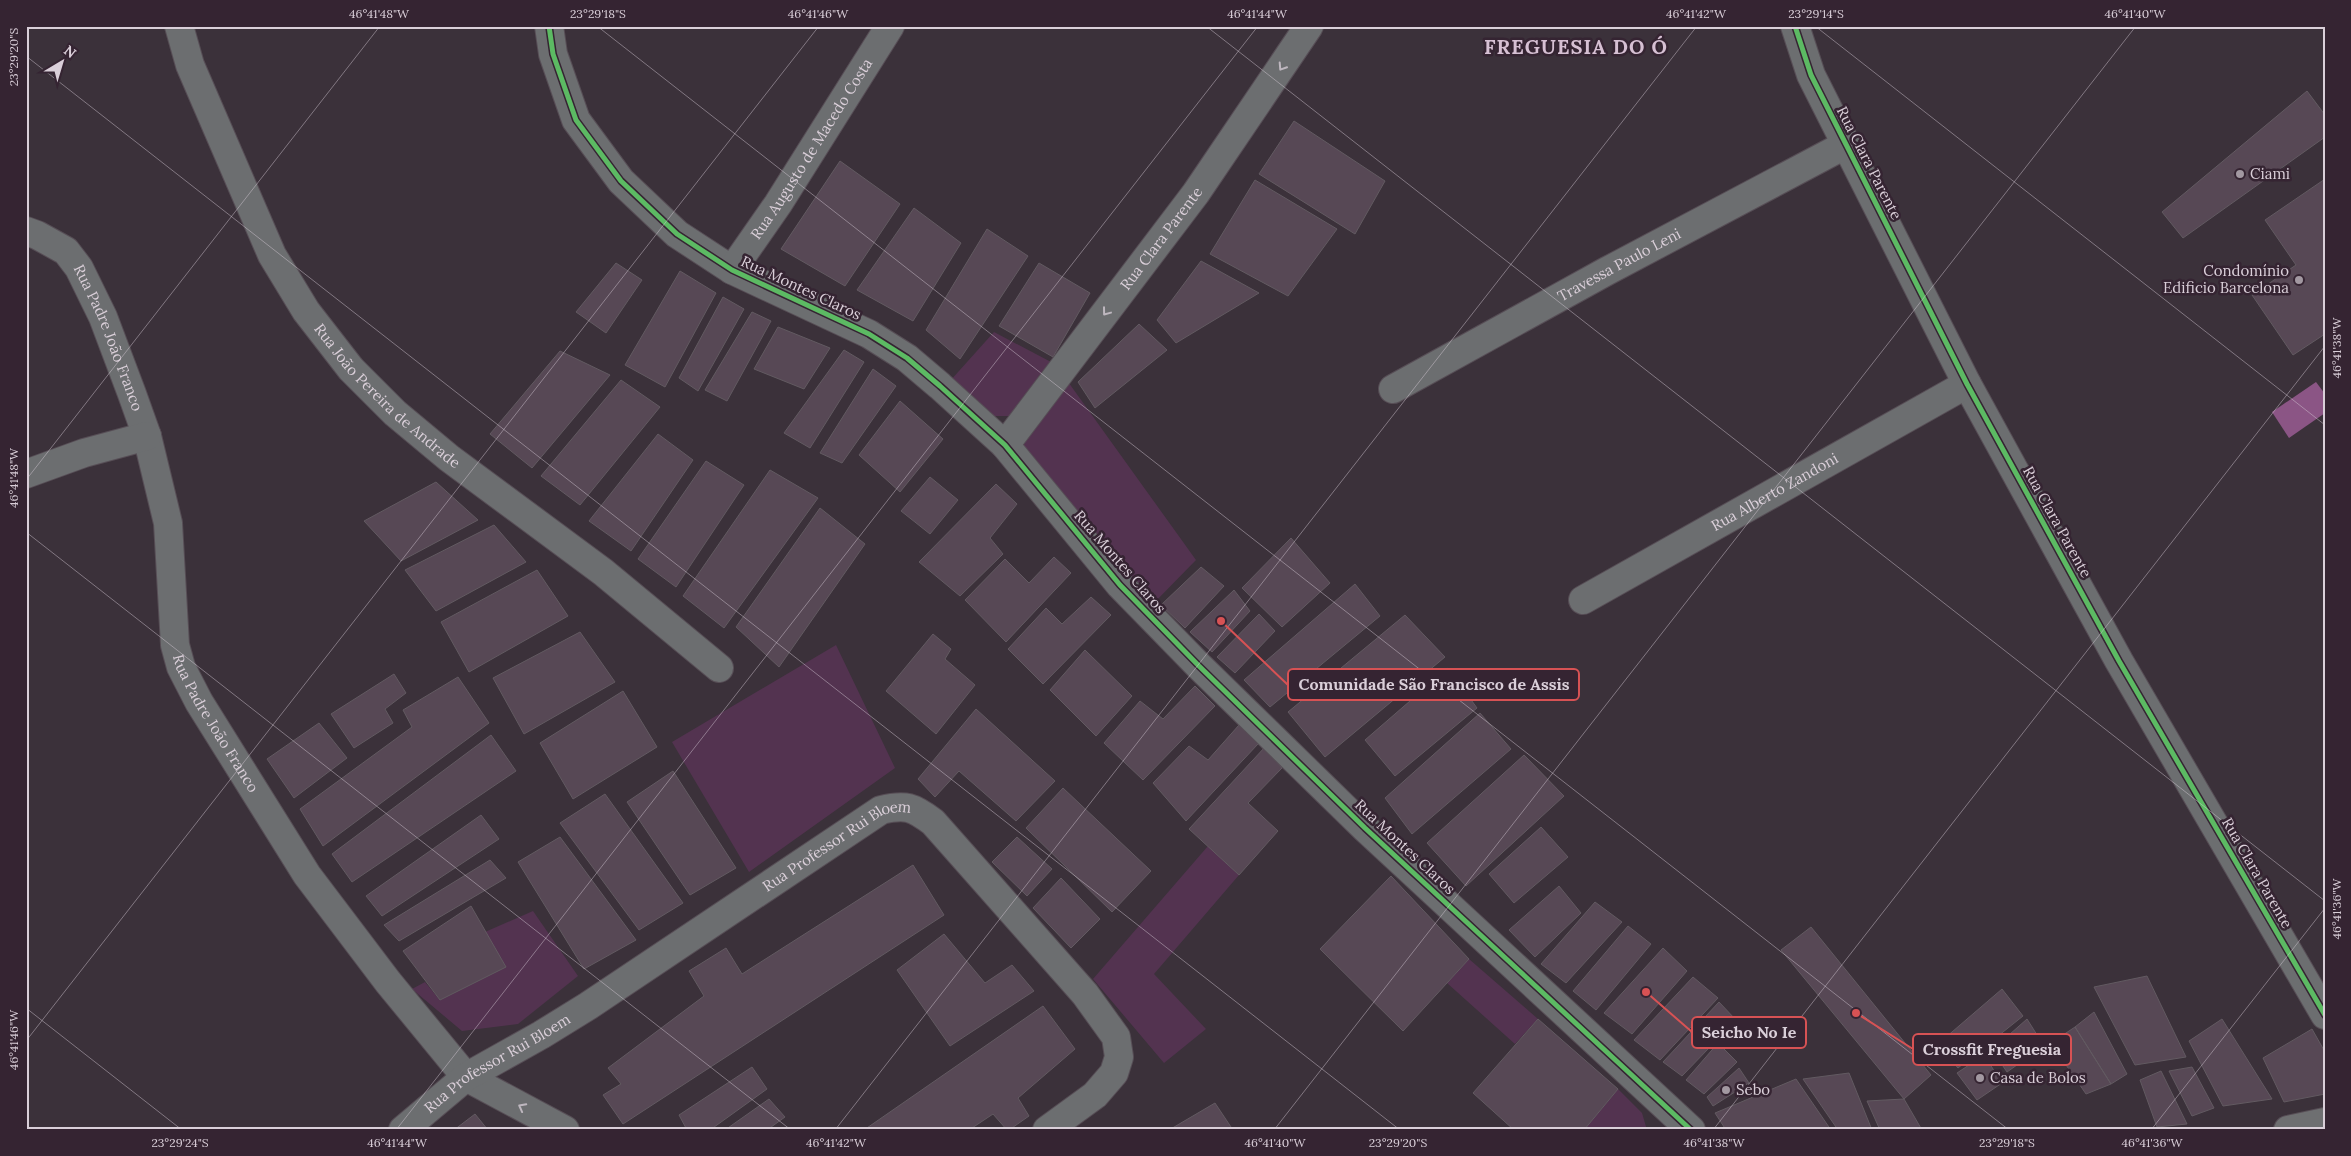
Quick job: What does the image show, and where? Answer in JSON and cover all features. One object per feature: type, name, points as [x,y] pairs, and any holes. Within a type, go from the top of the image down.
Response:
[{"type":"main road","points":[[2288,1130],[2325,1122]]},
{"type":"street","name":"Rua João Pereira de Andrade","points":[[180,26],[190,65],[272,255],[306,311],[345,363],[395,413],[449,458],[603,572],[719,668]]},
{"type":"street","name":"Rua Montes Claros","points":[[550,26],[553,54],[576,120],[621,181],[677,234],[732,270],[870,334],[914,364],[1005,445],[1120,585],[1199,666],[1373,835],[1691,1130]]},
{"type":"street","name":"Rua Augusto de Macedo Costa","points":[[732,270],[778,204],[890,26]]},
{"type":"street","name":"Rua Clara Parente","points":[[1005,445],[1196,193],[1309,26]]},
{"type":"street","name":"Rua Clara Parente","points":[[1795,26],[1810,75],[1967,384],[2119,661],[2325,1015]]},
{"type":"street","name":"Travessa Paulo Leni","points":[[1393,389],[1598,275],[1845,145]]},
{"type":"street","name":"Rua Padre João Franco","points":[[26,231],[66,251],[79,268],[103,317],[147,436],[168,523],[175,645],[182,667],[199,702],[307,875],[388,982],[466,1077],[565,1130]]},
{"type":"street","name":"Rua Alberto Zandoni","points":[[1583,600],[1967,384]]},
{"type":"street","points":[[26,474],[84,453],[147,436]]},
{"type":"street","name":"Rua Professor Rui Bloem","points":[[403,1130],[466,1077],[588,1006],[881,810],[900,805],[920,812],[933,822],[1085,994],[1116,1037],[1119,1057],[1114,1074],[1095,1095],[1047,1130]]},
{"type":"shaded area","points":[[994,332],[1051,362],[1010,416],[985,416],[950,381]]},
{"type":"shaded area","points":[[1066,379],[1196,560],[1152,605],[1010,441]]},
{"type":"shaded area","points":[[2316,382],[2325,394],[2325,413],[2289,438],[2272,412]]},
{"type":"shaded area","points":[[836,645],[895,768],[749,872],[672,742]]},
{"type":"shaded area","points":[[1208,846],[1239,875],[1154,974],[1206,1029],[1164,1063],[1093,979]]},
{"type":"shaded area","points":[[533,911],[578,976],[518,1024],[462,1031],[412,989],[425,982],[440,1000],[506,967],[485,932]]},
{"type":"shaded area","points":[[1469,959],[1538,1019],[1515,1044],[1447,983]]},
{"type":"shaded area","points":[[1618,1089],[1642,1113],[1647,1130],[1584,1130]]},
{"type":"building","name":"Ciami","points":[[2307,91],[2325,115],[2325,137],[2183,238],[2162,212]]},
{"type":"building","points":[[1294,121],[1385,181],[1355,234],[1259,174]]},
{"type":"building","points":[[840,161],[900,204],[845,286],[781,249]]},
{"type":"building","name":"Condomínio Edificio Barcelona","points":[[2325,179],[2325,334],[2293,355],[2252,295],[2296,265],[2265,220]]},
{"type":"building","points":[[1255,180],[1337,229],[1288,296],[1210,254]]},
{"type":"building","points":[[914,208],[961,243],[913,321],[857,290]]},
{"type":"building","points":[[987,229],[1028,256],[960,359],[926,330]]},
{"type":"building","points":[[1201,261],[1259,293],[1176,343],[1157,320]]},
{"type":"building","points":[[616,263],[642,280],[606,333],[576,312]]},
{"type":"building","points":[[1039,263],[1090,293],[1053,357],[999,326]]},
{"type":"building","points":[[680,271],[716,293],[665,387],[625,365]]},
{"type":"building","points":[[723,297],[744,309],[698,391],[679,378]]},
{"type":"building","points":[[752,312],[771,321],[727,401],[705,390]]},
{"type":"building","points":[[1139,324],[1167,350],[1095,408],[1078,382]]},
{"type":"building","points":[[778,327],[830,348],[804,389],[754,369]]},
{"type":"building","points":[[844,350],[864,362],[810,448],[784,433]]},
{"type":"building","points":[[560,351],[610,375],[532,468],[490,434]]},
{"type":"building","points":[[873,369],[896,386],[842,463],[820,453]]},
{"type":"building","points":[[621,380],[660,407],[580,505],[541,476]]},
{"type":"building","points":[[900,401],[943,439],[900,492],[859,455]]},
{"type":"building","points":[[658,434],[693,460],[631,551],[589,521]]},
{"type":"building","points":[[706,461],[744,485],[676,587],[638,559]]},
{"type":"building","points":[[770,470],[818,498],[724,628],[683,596]]},
{"type":"building","points":[[930,477],[958,500],[930,534],[901,511]]},
{"type":"building","points":[[436,482],[478,520],[401,561],[364,521]]},
{"type":"building","points":[[996,484],[1017,504],[990,538],[1003,554],[960,596],[919,562]]},
{"type":"building","points":[[820,508],[865,544],[779,667],[736,627]]},
{"type":"building","points":[[494,525],[526,562],[436,611],[405,570]]},
{"type":"building","points":[[1291,538],[1330,583],[1282,627],[1242,588]]},
{"type":"building","points":[[1054,557],[1071,573],[1006,642],[965,600],[1005,559],[1029,583]]},
{"type":"building","points":[[1201,567],[1224,586],[1185,628],[1161,605]]},
{"type":"building","points":[[537,570],[568,616],[469,672],[441,622]]},
{"type":"building","points":[[1355,584],[1380,616],[1270,707],[1244,680]]},
{"type":"building","points":[[1234,590],[1250,611],[1212,652],[1190,632]]},
{"type":"building","points":[[1091,597],[1111,615],[1043,684],[1008,649],[1046,608],[1062,624]]},
{"type":"building","points":[[1259,614],[1275,631],[1235,673],[1217,657]]},
{"type":"building","points":[[1405,615],[1445,657],[1325,757],[1288,712]]},
{"type":"building","points":[[580,632],[615,682],[524,734],[493,678]]},
{"type":"building","points":[[933,634],[951,649],[945,659],[975,685],[936,734],[886,691]]},
{"type":"building","points":[[1085,650],[1132,696],[1096,736],[1050,690]]},
{"type":"building","points":[[1448,668],[1477,708],[1395,776],[1365,740]]},
{"type":"building","points":[[394,674],[406,693],[385,709],[393,723],[354,748],[331,714]]},
{"type":"building","points":[[458,677],[489,723],[323,846],[300,809],[412,727],[403,710]]},
{"type":"building","points":[[1195,686],[1215,706],[1143,780],[1104,743],[1140,701],[1163,719]]},
{"type":"building","points":[[623,691],[657,747],[573,799],[540,743]]},
{"type":"building","points":[[976,709],[1055,781],[1016,821],[959,771],[935,797],[918,779]]},
{"type":"building","points":[[1480,713],[1511,749],[1412,834],[1385,798]]},
{"type":"building","points":[[319,723],[347,758],[294,798],[267,759]]},
{"type":"building","points":[[1239,725],[1258,744],[1186,821],[1153,783],[1189,746],[1208,760]]},
{"type":"building","points":[[491,735],[516,771],[352,882],[332,854]]},
{"type":"building","points":[[1265,747],[1282,768],[1248,803],[1278,831],[1239,875],[1189,829]]},
{"type":"building","points":[[1524,755],[1564,796],[1466,886],[1427,843]]},
{"type":"building","points":[[673,771],[736,868],[690,895],[627,802]]},
{"type":"building","points":[[1063,788],[1151,871],[1112,912],[1026,828]]},
{"type":"building","points":[[605,794],[683,903],[639,930],[560,823]]},
{"type":"building","points":[[481,815],[499,839],[382,916],[366,896]]},
{"type":"building","points":[[1541,827],[1568,857],[1514,903],[1489,874]]},
{"type":"building","points":[[560,837],[636,940],[584,969],[518,862]]},
{"type":"building","points":[[1017,837],[1052,869],[1027,896],[992,862]]},
{"type":"building","points":[[490,860],[506,878],[399,941],[384,925]]},
{"type":"building","points":[[913,865],[944,915],[623,1124],[603,1095],[621,1084],[608,1068],[704,996],[689,971],[726,948],[742,974]]},
{"type":"building","points":[[1391,876],[1469,959],[1403,1031],[1320,949]]},
{"type":"building","points":[[1061,878],[1100,919],[1071,948],[1033,908]]},
{"type":"building","points":[[1559,886],[1581,913],[1535,957],[1509,930]]},
{"type":"building","points":[[1595,902],[1622,922],[1566,983],[1541,964]]},
{"type":"building","points":[[471,906],[506,967],[440,1000],[403,951]]},
{"type":"building","points":[[1628,926],[1651,944],[1596,1010],[1573,991]]},
{"type":"building","points":[[1811,927],[1931,1075],[1904,1099],[1781,950]]},
{"type":"building","points":[[944,934],[985,983],[1012,965],[1034,991],[950,1046],[897,970]]},
{"type":"building","points":[[1663,948],[1687,971],[1632,1034],[1604,1013]]},
{"type":"building","points":[[2147,976],[2186,1057],[2135,1065],[2094,987]]},
{"type":"building","points":[[1693,977],[1718,998],[1660,1060],[1634,1040]]},
{"type":"building","points":[[2002,989],[2023,1016],[1958,1068],[1938,1044]]},
{"type":"building","points":[[1719,1002],[1736,1020],[1682,1076],[1663,1062]]},
{"type":"building","points":[[1043,1006],[1075,1049],[1018,1098],[1029,1116],[1009,1130],[993,1114],[969,1130],[864,1130]]},
{"type":"building","points":[[2094,1012],[2127,1074],[2111,1084],[2075,1027]]},
{"type":"building","points":[[1538,1019],[1618,1089],[1584,1130],[1514,1130],[1473,1093]]},
{"type":"building","points":[[2027,1019],[2044,1046],[2007,1072],[1992,1050]]},
{"type":"building","points":[[2222,1019],[2272,1099],[2223,1106],[2189,1041]]},
{"type":"building","points":[[2075,1027],[2111,1084],[2086,1094],[2051,1043]]},
{"type":"building","points":[[2312,1029],[2325,1052],[2325,1094],[2284,1102],[2263,1058]]},
{"type":"building","points":[[1718,1043],[1737,1062],[1704,1094],[1686,1080]]},
{"type":"building","name":"Casa de Bolos","points":[[1984,1055],[2002,1083],[1977,1100],[1957,1073]]},
{"type":"building","points":[[752,1067],[767,1089],[710,1130],[687,1130],[679,1115]]},
{"type":"building","points":[[2192,1067],[2214,1108],[2192,1116],[2169,1071]]},
{"type":"building","name":"Sebo","points":[[1739,1068],[1749,1083],[1713,1106],[1707,1097]]},
{"type":"building","points":[[2161,1071],[2187,1124],[2157,1127],[2140,1080]]},
{"type":"building","points":[[1849,1073],[1872,1130],[1838,1130],[1803,1079]]},
{"type":"building","points":[[1796,1079],[1831,1130],[1726,1130],[1715,1113]]},
{"type":"building","points":[[769,1099],[785,1117],[767,1130],[725,1130]]},
{"type":"building","points":[[1904,1099],[1922,1130],[1880,1130],[1867,1101]]},
{"type":"building","points":[[1215,1103],[1233,1130],[1169,1130]]},
{"type":"building","points":[[475,1114],[488,1130],[454,1130]]},
{"type":"cycle path","points":[[549,26],[553,54],[576,120],[621,181],[677,234],[732,270],[869,334],[907,358],[940,386],[1005,445],[1120,585],[1199,666],[1365,828],[1691,1130]]},
{"type":"cycle path","points":[[1795,26],[1811,75],[1967,384],[2119,661],[2325,1015]]},
{"type":"place","name":"Ciami","points":[[2240,174]]},
{"type":"place","name":"Condomínio Edificio Barcelona","points":[[2299,280]]},
{"type":"place","name":"Comunidade São Francisco de Assis","points":[[1221,621]]},
{"type":"place","name":"Seicho No Ie","points":[[1646,992]]},
{"type":"place","name":"Crossfit Freguesia","points":[[1856,1013]]},
{"type":"place","name":"Casa de Bolos","points":[[1980,1078]]},
{"type":"place","name":"Sebo","points":[[1726,1090]]},
{"type":"district","name":"FREGUESIA DO Ó","points":[[1576,47]]}]
